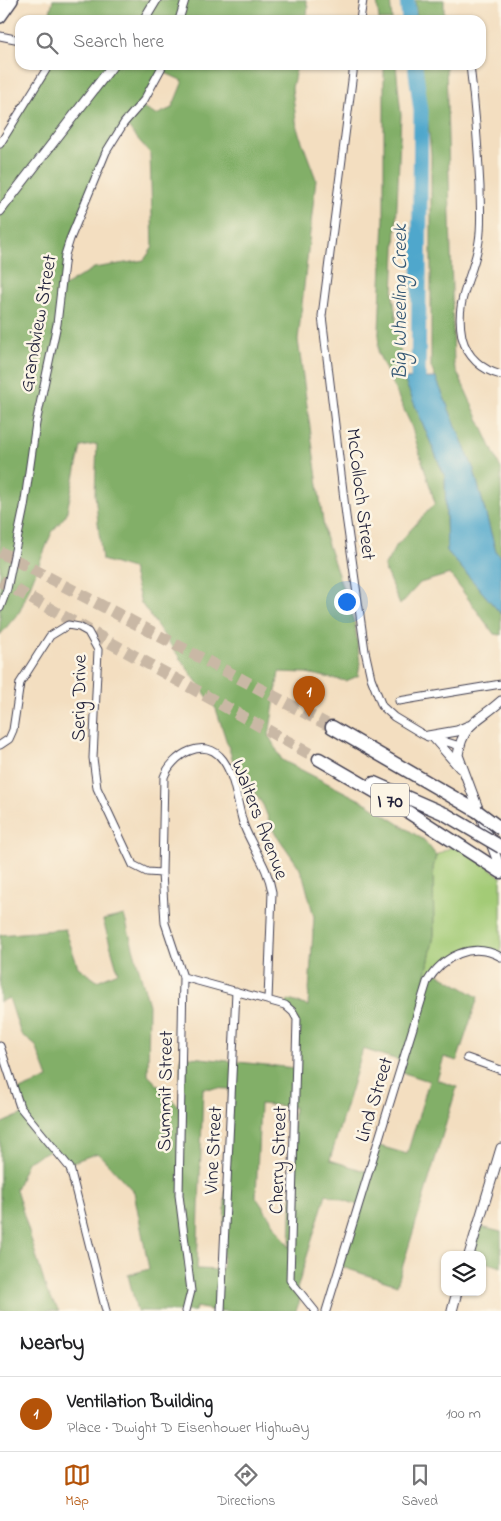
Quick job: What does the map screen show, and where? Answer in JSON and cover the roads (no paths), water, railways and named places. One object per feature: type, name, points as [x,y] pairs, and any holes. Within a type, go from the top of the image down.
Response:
[{"type":"highway","name":"I 70","points":[[332,727],[446,791],[501,825]]},
{"type":"highway","name":"I 70","points":[[501,847],[445,814],[319,759],[459,843],[501,871]]},
{"type":"highway","points":[[477,811],[501,829]]},
{"type":"main road","points":[[0,17],[12,0]]},
{"type":"street","points":[[0,5],[3,0]]},
{"type":"street","points":[[147,15],[156,0]]},
{"type":"street","points":[[180,15],[185,0]]},
{"type":"street","points":[[361,15],[363,0]]},
{"type":"street","points":[[0,36],[15,39]]},
{"type":"street","points":[[0,144],[46,70]]},
{"type":"street","points":[[0,211],[109,70]]},
{"type":"street","name":"Grandview Street","points":[[0,608],[7,589],[24,507],[36,423],[57,324],[65,255],[106,152],[124,123],[144,100],[160,70]]},
{"type":"street","name":"McColloch Street","points":[[353,70],[322,316],[346,516],[365,650],[371,678],[382,706],[407,726],[431,737],[460,746]]},
{"type":"street","points":[[471,70],[478,123],[480,232],[458,312],[463,340],[474,361],[488,372],[501,375]]},
{"type":"street","name":"Serig Drive","points":[[0,745],[9,739],[13,730],[20,684],[50,636],[68,626],[79,627],[88,632],[98,650],[93,758],[97,788],[133,865],[147,872],[162,873]]},
{"type":"street","points":[[399,701],[501,684]]},
{"type":"street","points":[[463,772],[431,737],[457,731],[468,726],[500,705]]},
{"type":"street","points":[[468,726],[458,755],[501,871]]},
{"type":"street","name":"Walters Avenue","points":[[162,873],[163,784],[167,768],[176,758],[187,751],[196,749],[215,753],[228,768],[244,826],[270,879],[272,892],[268,1000]]},
{"type":"street","name":"Summit Street","points":[[162,873],[165,923],[183,977],[178,1195],[191,1292],[186,1311]]},
{"type":"street","name":"Lind Street","points":[[326,1311],[427,982],[440,965],[462,952],[479,950],[501,957]]},
{"type":"street","points":[[183,977],[268,1000]]},
{"type":"street","name":"Vine Street","points":[[221,1311],[236,991]]},
{"type":"street","name":"Cherry Street","points":[[268,1000],[285,1006],[293,1012],[297,1019],[290,1280],[315,1311]]},
{"type":"street","points":[[0,1046],[20,1107],[70,1168],[106,1311]]},
{"type":"street","points":[[466,1058],[501,1070]]},
{"type":"street","points":[[470,1251],[501,1148]]},
{"type":"street","points":[[452,1311],[456,1296]]},
{"type":"water","points":[[436,378],[474,470],[496,552],[501,557],[501,614],[447,551],[445,477],[404,379]]},
{"type":"waterway","name":"Big Wheeling Creek","points":[[407,0],[408,15]]},
{"type":"waterway","name":"Big Wheeling Creek","points":[[416,70],[421,111],[418,385],[423,397]]},
{"type":"tunnel","points":[[0,552],[332,727]]},
{"type":"tunnel","points":[[0,581],[319,759]]},
{"type":"place","name":"Ventilation Building","points":[[309,717]]}]
